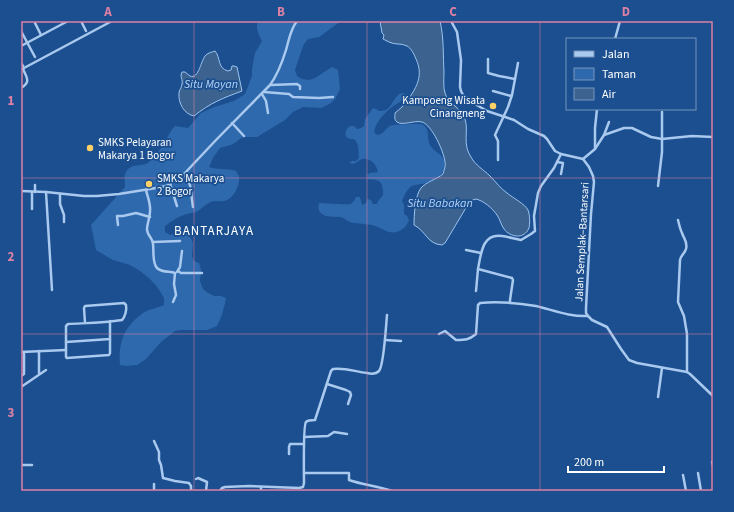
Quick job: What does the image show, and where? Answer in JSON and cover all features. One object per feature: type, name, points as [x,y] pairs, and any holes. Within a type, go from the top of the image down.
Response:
[{"type":"street","points":[[21,46],[68,21]]},
{"type":"street","points":[[81,21],[86,31]]},
{"type":"street","points":[[21,88],[26,86],[28,80],[23,69],[24,68],[112,21]]},
{"type":"street","points":[[21,191],[97,196],[146,190],[170,184],[184,174],[270,85],[281,65],[292,28],[297,21]]},
{"type":"street","points":[[451,21],[457,32],[459,43],[461,60],[461,91],[468,99],[482,108],[494,114],[514,120],[528,129],[544,136],[547,138],[555,151],[560,154],[583,159],[595,149],[604,135],[609,122]]},
{"type":"street","points":[[616,38],[620,21]]},
{"type":"street","points":[[36,23],[41,35]]},
{"type":"street","points":[[21,31],[35,57]]},
{"type":"street","points":[[488,59],[488,74],[515,78]]},
{"type":"street","points":[[498,160],[498,140],[495,135],[508,107],[518,62]]},
{"type":"street","points":[[270,85],[297,84],[300,86],[300,89]]},
{"type":"street","points":[[493,91],[511,96]]},
{"type":"street","points":[[263,93],[289,94],[293,97],[333,97]]},
{"type":"street","points":[[263,93],[268,113]]},
{"type":"street","points":[[595,149],[597,110]]},
{"type":"street","points":[[658,186],[662,152],[662,112]]},
{"type":"street","points":[[232,123],[244,136]]},
{"type":"street","points":[[604,135],[628,127],[651,137],[662,139],[692,136],[713,138]]},
{"type":"street","points":[[476,291],[481,253],[485,243],[491,237],[502,236],[521,240],[534,233],[534,208],[539,189],[554,168],[560,154]]},
{"type":"street","name":"Jalan Semplak–Bantarsari","points":[[583,159],[589,167],[594,182],[586,313],[592,320],[607,327],[629,360],[637,363],[687,372]]},
{"type":"street","points":[[557,162],[563,163],[561,174]]},
{"type":"street","points":[[184,174],[190,185],[193,207]]},
{"type":"street","points":[[170,184],[177,206]]},
{"type":"street","points":[[32,209],[35,185]]},
{"type":"street","points":[[146,190],[150,208],[148,235],[153,242],[154,262],[157,268],[162,271],[202,273]]},
{"type":"street","points":[[46,192],[52,290]]},
{"type":"street","points":[[60,194],[60,204],[64,215],[64,222]]},
{"type":"street","points":[[118,225],[118,215],[123,216],[136,213],[150,217]]},
{"type":"street","points":[[678,220],[681,233],[685,238],[686,243],[686,248],[680,260],[678,302],[684,316],[687,334],[687,372],[713,396]]},
{"type":"street","points":[[153,242],[180,242]]},
{"type":"street","points":[[466,250],[481,253]]},
{"type":"street","points":[[173,302],[176,296],[174,284],[176,272],[180,267],[182,251]]},
{"type":"street","points":[[478,269],[512,278],[510,303]]},
{"type":"street","points":[[439,334],[445,331],[456,340],[466,340],[472,338],[476,334],[478,304],[482,302],[530,305],[578,316],[588,316]]},
{"type":"street","points":[[85,323],[85,306],[126,305],[126,310],[122,320],[110,322],[67,324],[66,357],[108,356],[110,354],[110,322]]},
{"type":"street","points":[[220,491],[225,487],[300,488],[304,484],[305,423],[308,420],[315,420],[331,371],[333,369],[368,373],[379,372],[384,354],[386,315]]},
{"type":"street","points":[[66,342],[110,339]]},
{"type":"street","points":[[385,340],[401,341]]},
{"type":"street","points":[[21,376],[24,374],[22,352],[66,350]]},
{"type":"street","points":[[39,351],[39,373]]},
{"type":"street","points":[[658,397],[662,368]]},
{"type":"street","points":[[21,387],[46,370]]},
{"type":"street","points":[[327,384],[350,392],[351,395],[348,404]]},
{"type":"street","points":[[304,437],[328,436],[334,432],[347,434]]},
{"type":"street","points":[[154,441],[159,452],[159,460],[163,478],[175,482],[189,483],[191,486],[191,491]]},
{"type":"street","points":[[289,454],[290,444],[304,444]]},
{"type":"street","points":[[712,462],[713,466]]},
{"type":"street","points":[[21,465],[32,465]]},
{"type":"street","points":[[304,472],[349,473],[349,480],[392,491]]},
{"type":"street","points":[[698,473],[701,491]]},
{"type":"street","points":[[683,475],[686,491]]},
{"type":"street","points":[[196,478],[207,482],[206,491]]},
{"type":"street","points":[[154,484],[154,491]]},
{"type":"green space","points":[[258,21],[341,21],[319,37],[308,39],[304,44],[295,70],[297,76],[302,79],[309,80],[315,78],[332,67],[338,70],[340,89],[335,99],[331,103],[321,108],[303,107],[293,112],[285,120],[257,137],[241,138],[231,145],[220,148],[209,167],[236,171],[239,181],[233,195],[224,201],[211,202],[198,211],[181,216],[165,226],[165,232],[170,235],[183,232],[189,233],[193,244],[192,256],[194,261],[199,263],[201,269],[200,281],[203,289],[214,296],[226,298],[222,315],[217,326],[207,330],[175,331],[161,342],[146,359],[137,365],[120,365],[121,342],[127,329],[136,318],[143,313],[164,305],[164,298],[150,279],[140,271],[130,265],[113,260],[96,250],[91,225],[125,187],[126,171],[130,167],[149,162],[162,147],[175,126],[188,128],[201,113],[234,101],[245,94],[252,76],[255,53],[262,41],[257,29]]},
{"type":"green space","points":[[402,93],[406,94],[400,102],[383,115],[378,121],[374,132],[377,135],[383,133],[390,126],[421,124],[427,130],[430,145],[444,159],[444,167],[442,172],[435,179],[423,184],[413,185],[407,191],[402,201],[404,205],[404,214],[409,220],[400,231],[388,232],[373,225],[352,223],[344,218],[322,214],[318,206],[319,203],[351,204],[356,197],[360,197],[362,205],[366,203],[367,199],[371,200],[373,204],[377,204],[383,195],[380,182],[368,179],[367,175],[378,172],[373,162],[368,159],[361,159],[353,164],[349,163],[356,161],[359,158],[357,144],[354,139],[346,137],[346,132],[350,126],[354,126],[357,129],[364,126],[365,119],[373,108],[379,111],[384,111],[390,107],[396,97]]},
{"type":"water","name":"Situ Babakan","points":[[380,21],[440,21],[443,40],[445,93],[465,119],[468,152],[477,165],[503,190],[522,203],[528,210],[529,228],[527,232],[520,236],[510,234],[503,227],[493,210],[485,203],[476,199],[470,201],[445,243],[442,245],[430,240],[414,225],[417,195],[421,188],[443,174],[445,162],[437,139],[426,124],[422,122],[399,123],[395,120],[395,113],[402,107],[417,84],[419,72],[416,59],[408,47],[405,45],[391,43],[383,39],[384,35],[382,33]]},
{"type":"water","name":"Situ Moyan","points":[[215,51],[222,68],[228,71],[231,70],[232,66],[237,67],[242,91],[217,101],[194,116],[190,115],[182,108],[179,97],[179,92],[182,86],[182,72],[185,72],[190,76],[196,75],[204,57]]},
{"type":"place","name":"Kampoeng Wisata Cinangneng","points":[[493,106]]},
{"type":"place","name":"SMKS Pelayaran Makarya 1 Bogor","points":[[90,148]]},
{"type":"place","name":"SMKS Makarya 2 Bogor","points":[[149,184]]},
{"type":"district","name":"BANTARJAYA","points":[[214,231]]}]
